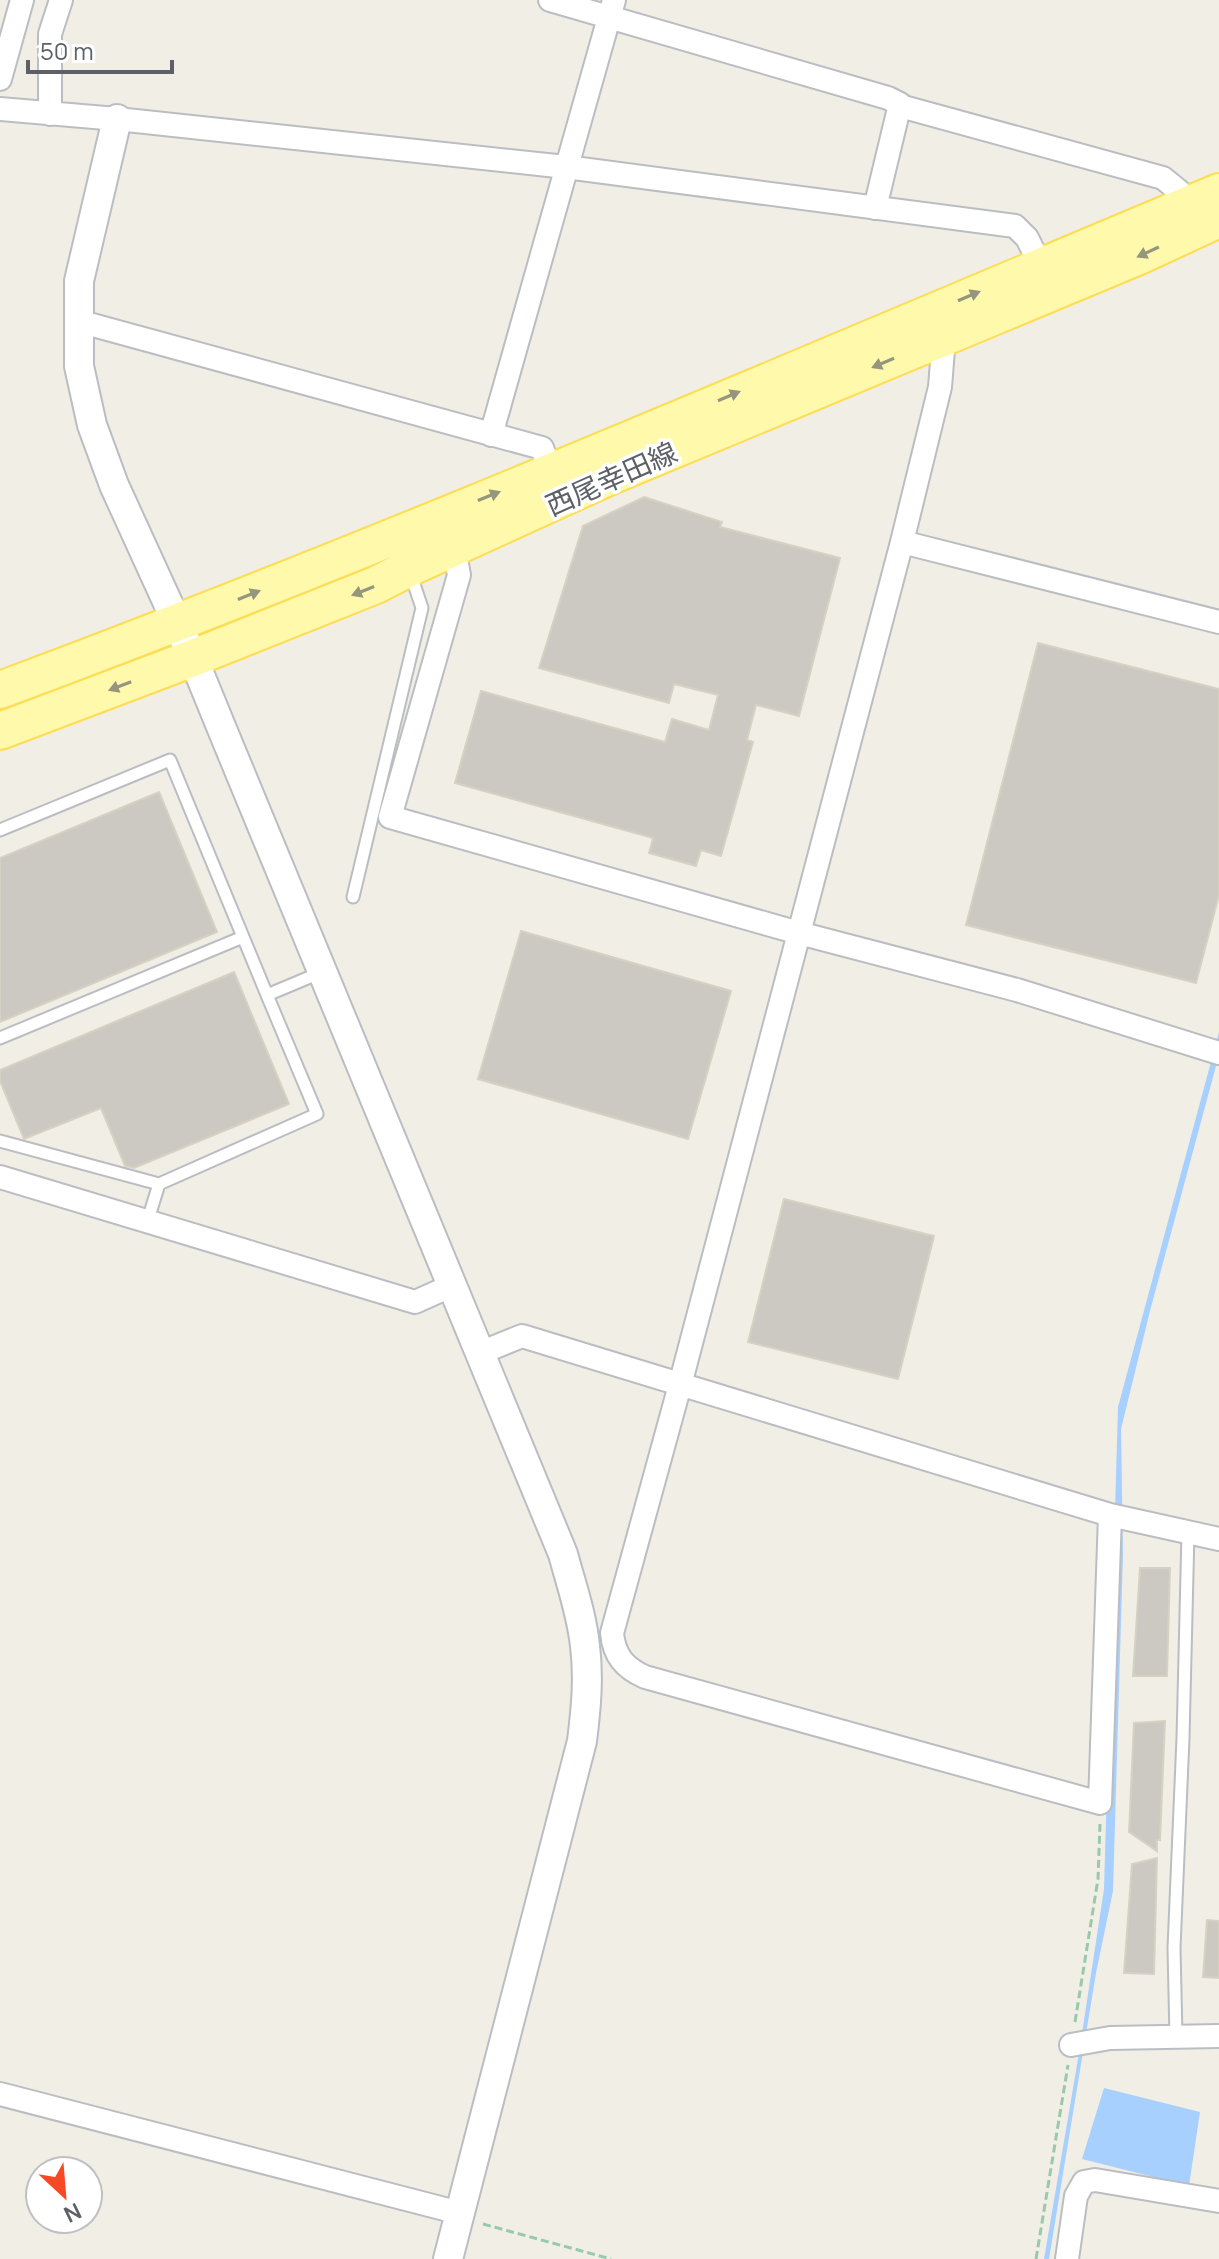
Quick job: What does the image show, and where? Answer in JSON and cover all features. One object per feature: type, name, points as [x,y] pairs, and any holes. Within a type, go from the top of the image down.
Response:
[{"type":"main road","name":"西尾幸田線","points":[[0,690],[176,624],[1041,266],[1210,216]]},
{"type":"main road","name":"西尾幸田線","points":[[0,731],[376,585],[606,478],[1139,256],[1210,216]]},
{"type":"street","points":[[0,79],[22,0]]},
{"type":"street","points":[[50,114],[50,34],[61,0]]},
{"type":"street","points":[[550,0],[612,9],[888,98],[900,106],[1163,178],[1210,216]]},
{"type":"street","points":[[491,435],[612,9]]},
{"type":"street","points":[[875,208],[900,106]]},
{"type":"street","points":[[0,109],[566,167],[1015,226],[1027,238],[1041,266]]},
{"type":"street","points":[[117,119],[79,281],[79,366],[92,425],[114,485],[193,658],[563,1554],[585,1645],[587,1696],[582,1741],[448,2259]]},
{"type":"street","points":[[78,321],[542,448],[551,471]]},
{"type":"street","points":[[944,337],[940,387],[902,542],[612,1633],[613,1646],[628,1670],[645,1677],[1100,1803],[1110,1515]]},
{"type":"street","points":[[902,542],[1219,622]]},
{"type":"street","points":[[454,548],[459,575],[390,817],[799,933],[1017,990],[1219,1053]]},
{"type":"street","points":[[0,1177],[415,1302],[453,1285]]},
{"type":"street","points":[[480,1353],[522,1336],[1110,1515],[1219,1539]]},
{"type":"street","points":[[1072,2045],[1110,2038],[1219,2036]]},
{"type":"street","points":[[0,2094],[460,2213]]},
{"type":"street","points":[[1067,2259],[1076,2196],[1084,2182],[1095,2180],[1219,2201]]},
{"type":"lane","points":[[353,897],[422,608],[409,568]]},
{"type":"lane","points":[[0,830],[170,760],[317,1114],[159,1184],[0,1141]]},
{"type":"lane","points":[[0,1038],[243,937]]},
{"type":"lane","points":[[267,995],[323,971]]},
{"type":"lane","points":[[147,1223],[159,1184]]},
{"type":"lane","points":[[1176,2037],[1174,1948],[1188,1532]]},
{"type":"path","points":[[1036,2259],[1098,1879],[1100,1803]]},
{"type":"path","points":[[460,2213],[480,2223],[611,2259]]},
{"type":"water","points":[[1219,1032],[1219,1055],[1121,1429],[1123,1555],[1113,1891],[1096,1973],[1049,2259],[1044,2259],[1104,1889],[1118,1407]]},
{"type":"water","points":[[1104,2088],[1200,2112],[1189,2186],[1082,2159]]},
{"type":"building","points":[[644,497],[722,522],[720,527],[840,558],[799,716],[756,705],[747,740],[753,742],[721,856],[701,850],[696,866],[649,853],[653,838],[455,783],[481,691],[665,742],[672,719],[709,730],[718,695],[674,684],[669,703],[539,668],[583,526]]},
{"type":"building","points":[[1038,643],[1219,689],[1219,895],[1196,983],[966,925]]},
{"type":"building","points":[[159,792],[217,932],[0,1022],[0,858]]},
{"type":"building","points":[[521,931],[731,991],[688,1139],[478,1079]]},
{"type":"building","points":[[234,972],[289,1104],[134,1168],[125,1166],[101,1108],[24,1139],[0,1081],[0,1070]]},
{"type":"building","points":[[784,1199],[934,1236],[898,1379],[748,1342]]},
{"type":"building","points":[[1140,1568],[1170,1568],[1167,1676],[1133,1676]]},
{"type":"building","points":[[1165,1721],[1157,1851],[1129,1832],[1134,1723]]},
{"type":"building","points":[[1157,1858],[1154,1974],[1124,1973],[1132,1864]]},
{"type":"building","points":[[1207,1920],[1219,1921],[1219,1978],[1203,1977]]}]
